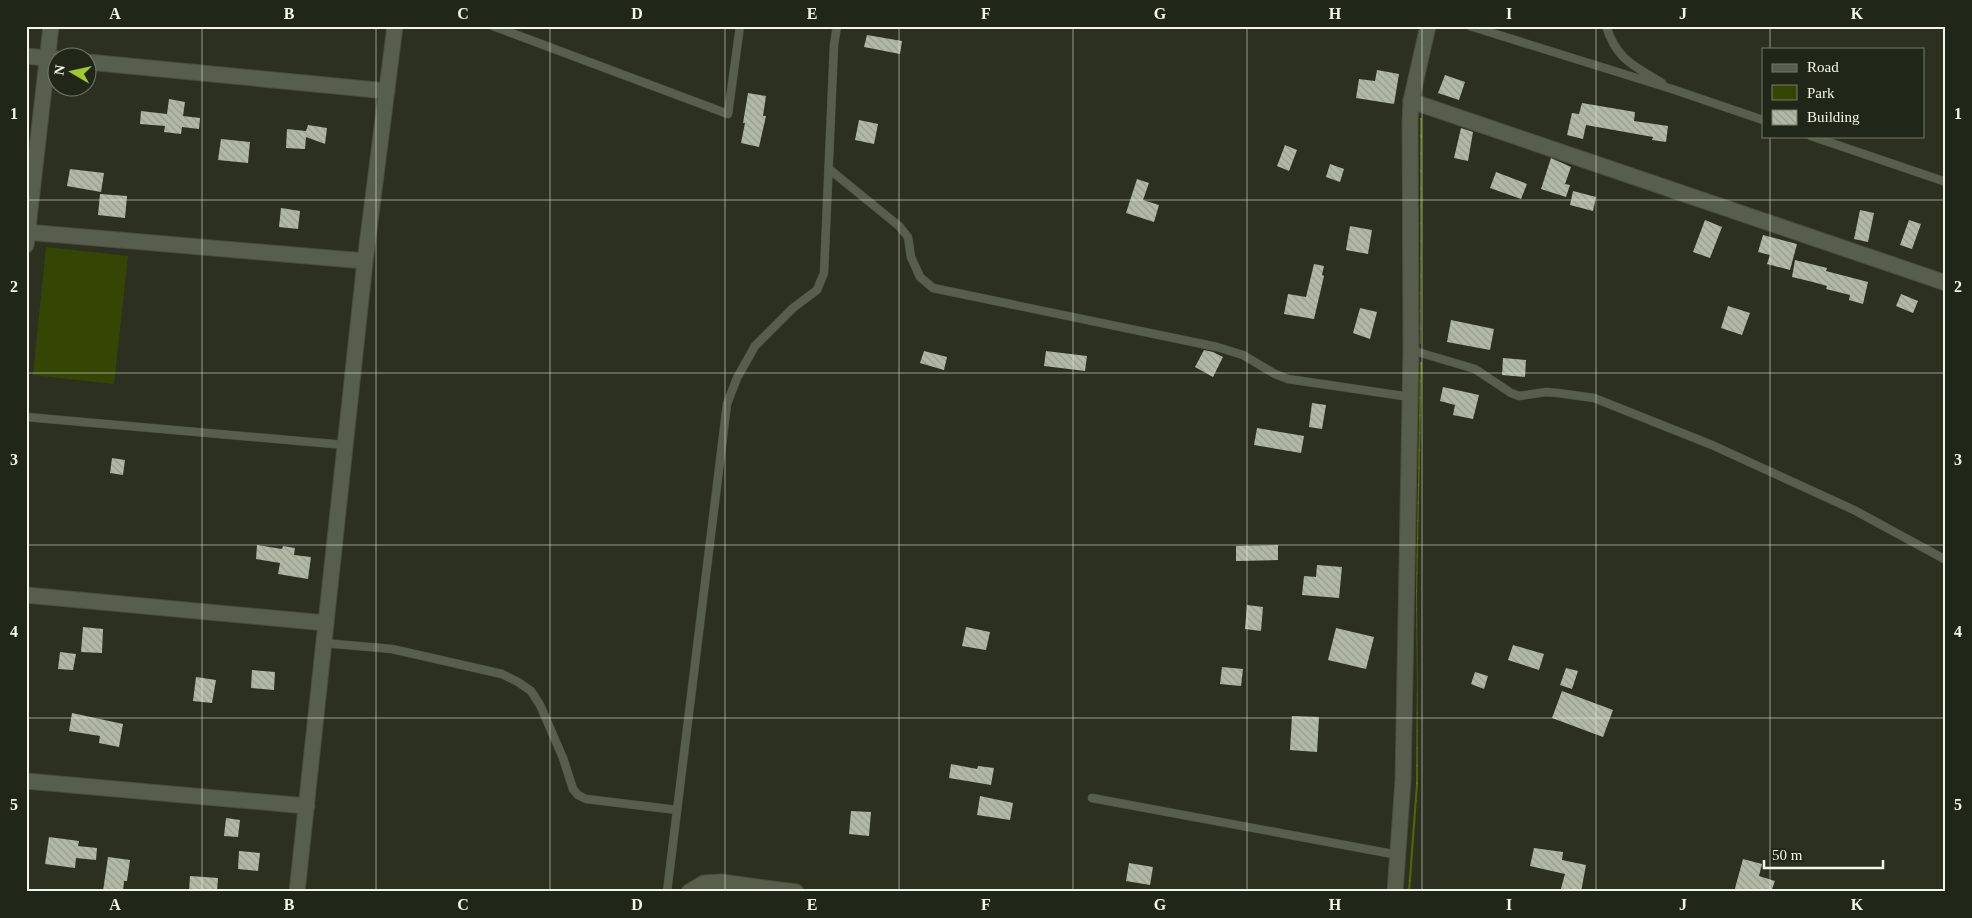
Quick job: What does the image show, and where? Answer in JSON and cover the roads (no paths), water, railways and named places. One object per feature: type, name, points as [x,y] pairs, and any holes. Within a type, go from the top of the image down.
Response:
[{"type":"street","points":[[51,26],[52,48]]},
{"type":"street","points":[[297,892],[365,261],[395,26]]},
{"type":"street","points":[[1396,892],[1403,781],[1411,350],[1411,101],[1428,26]]},
{"type":"street","points":[[26,56],[48,58]]},
{"type":"street","points":[[98,63],[387,91]]},
{"type":"street","points":[[48,93],[27,236],[365,261]]},
{"type":"street","points":[[1411,101],[1946,283]]},
{"type":"street","points":[[26,595],[326,622]]},
{"type":"street","points":[[26,781],[307,806]]},
{"type":"street","points":[[689,892],[704,883],[721,882],[796,892]]},
{"type":"lane","points":[[493,26],[728,114],[740,26]]},
{"type":"lane","points":[[667,892],[727,404],[736,378],[755,346],[793,308],[818,290],[824,273],[834,45],[837,26]]},
{"type":"lane","points":[[1470,26],[1672,89],[1762,120]]},
{"type":"lane","points":[[1606,26],[1612,43],[1620,55],[1631,64],[1672,89]]},
{"type":"lane","points":[[1817,138],[1946,182]]},
{"type":"lane","points":[[829,169],[899,226],[908,237],[911,257],[920,277],[933,288],[1217,347],[1243,355],[1275,374],[1288,379],[1410,397]]},
{"type":"lane","points":[[1411,350],[1475,369],[1511,393],[1519,396],[1546,392],[1594,398],[1712,445],[1854,510],[1946,560]]},
{"type":"lane","points":[[26,417],[345,445]]},
{"type":"lane","points":[[324,643],[392,649],[502,674],[532,691],[540,704],[563,758],[570,783],[578,795],[586,799],[677,810]]},
{"type":"lane","points":[[1092,798],[1398,855]]},
{"type":"water","points":[[1420,118],[1422,118],[1421,344],[1420,344]]},
{"type":"water","points":[[1420,362],[1422,362],[1417,592],[1418,784],[1410,892],[1408,892],[1416,784],[1416,592]]}]
